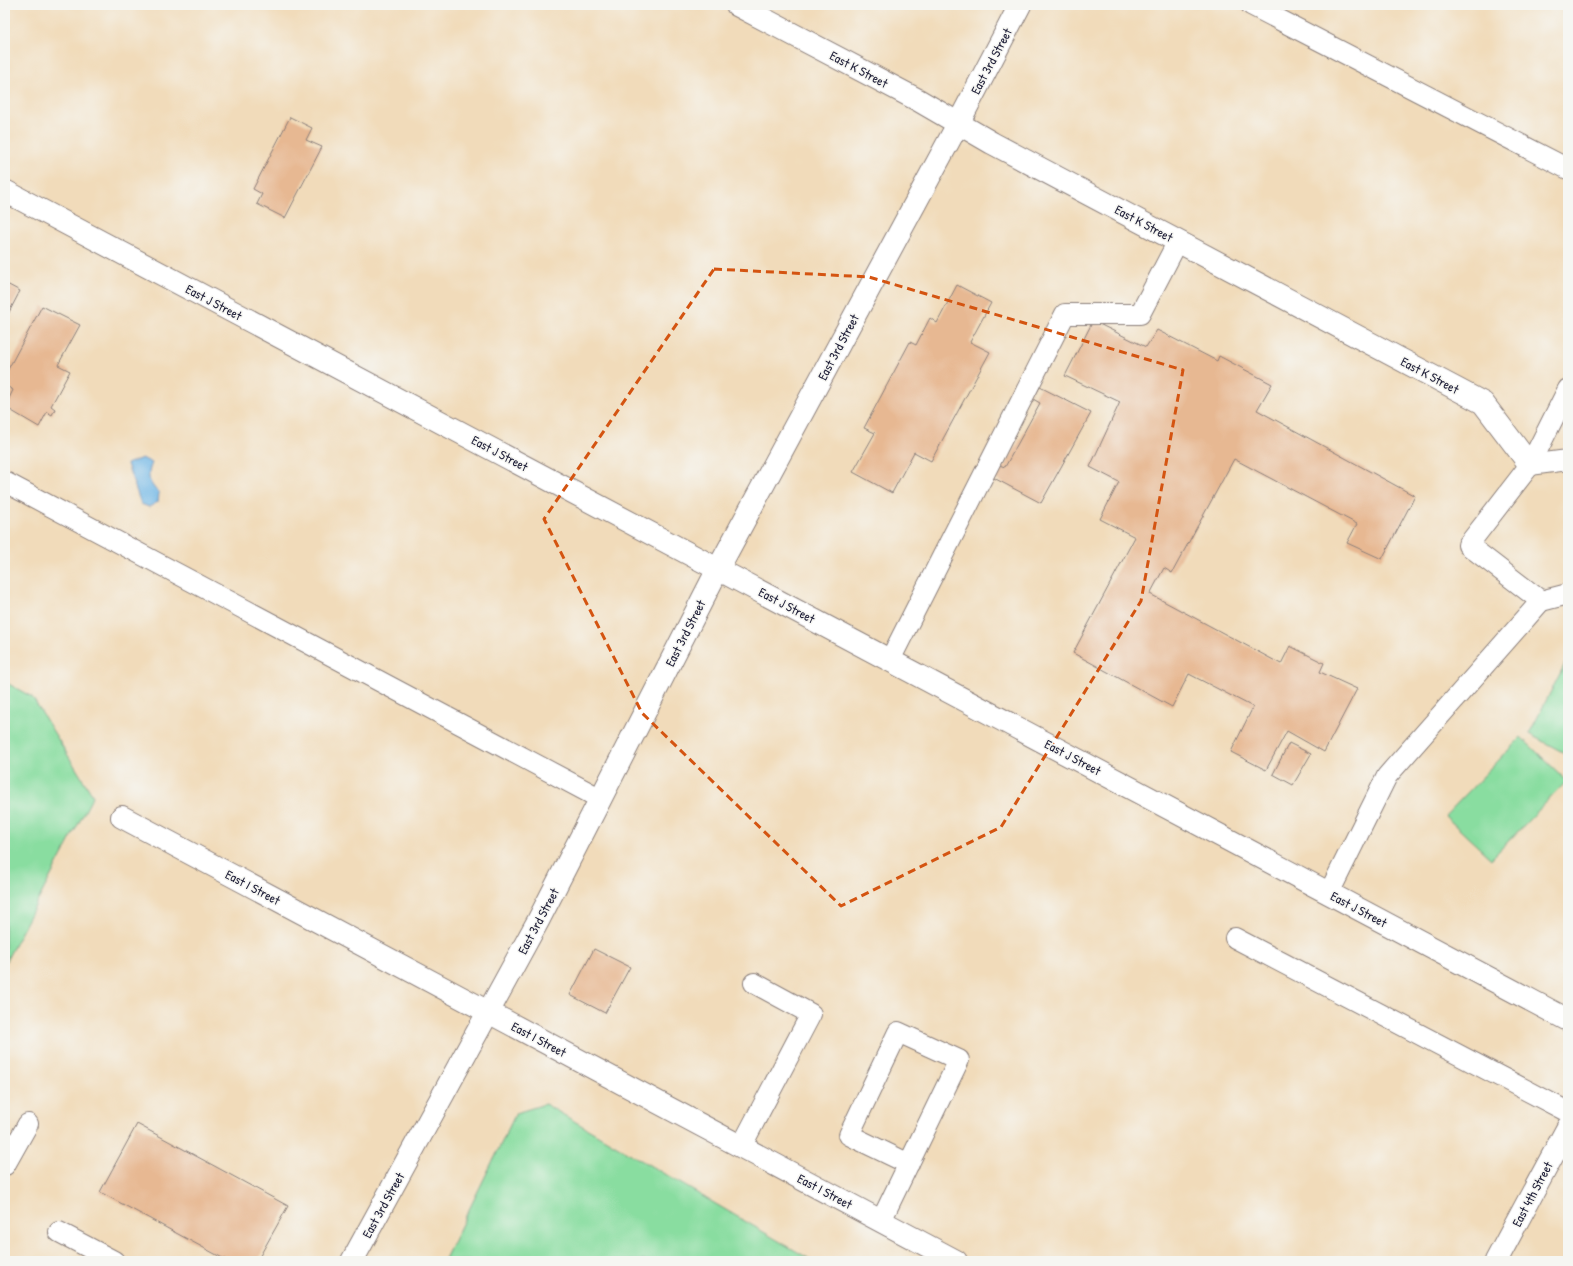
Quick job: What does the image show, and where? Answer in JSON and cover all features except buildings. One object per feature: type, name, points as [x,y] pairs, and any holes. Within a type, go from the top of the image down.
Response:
[{"type":"street","name":"East K Street","points":[[737,5],[918,100],[958,124],[1483,404],[1530,465]]},
{"type":"street","name":"East 3rd Street","points":[[352,1261],[538,921],[718,569],[958,124],[1020,5]]},
{"type":"street","name":"East J Street","points":[[5,191],[1568,1020]]},
{"type":"street","name":"East I Street","points":[[122,817],[956,1261]]},
{"type":"street","name":"East 4th Street","points":[[1496,1261],[1568,1128]]},
{"type":"lane","points":[[1251,5],[1568,169]]},
{"type":"lane","points":[[890,660],[1065,314],[1140,314],[1178,241]]},
{"type":"lane","points":[[1541,601],[1468,545],[1530,465],[1568,389]]},
{"type":"lane","points":[[1530,465],[1568,460]]},
{"type":"lane","points":[[5,482],[601,799]]},
{"type":"lane","points":[[1330,893],[1387,776],[1541,601],[1568,594]]},
{"type":"lane","points":[[1235,938],[1568,1112]]},
{"type":"lane","points":[[741,1147],[811,1014],[754,983]]},
{"type":"lane","points":[[881,1221],[909,1164],[959,1060],[898,1032],[849,1135],[909,1164]]},
{"type":"lane","points":[[5,1165],[28,1124]]},
{"type":"lane","points":[[59,1232],[114,1261]]},
{"type":"highlighted area","points":[[714,269],[869,277],[1183,370],[1141,601],[1001,827],[841,906],[642,713],[544,519]]},
{"type":"green space","points":[[1568,658],[1568,755],[1529,734]]},
{"type":"green space","points":[[5,682],[32,697],[93,796],[5,963]]},
{"type":"green space","points":[[1521,737],[1567,781],[1491,859],[1445,816]]},
{"type":"green space","points":[[545,1104],[813,1261],[444,1261],[516,1113]]},
{"type":"water","points":[[142,458],[152,463],[149,476],[151,483],[159,493],[158,502],[149,507],[141,504],[127,464]]}]
